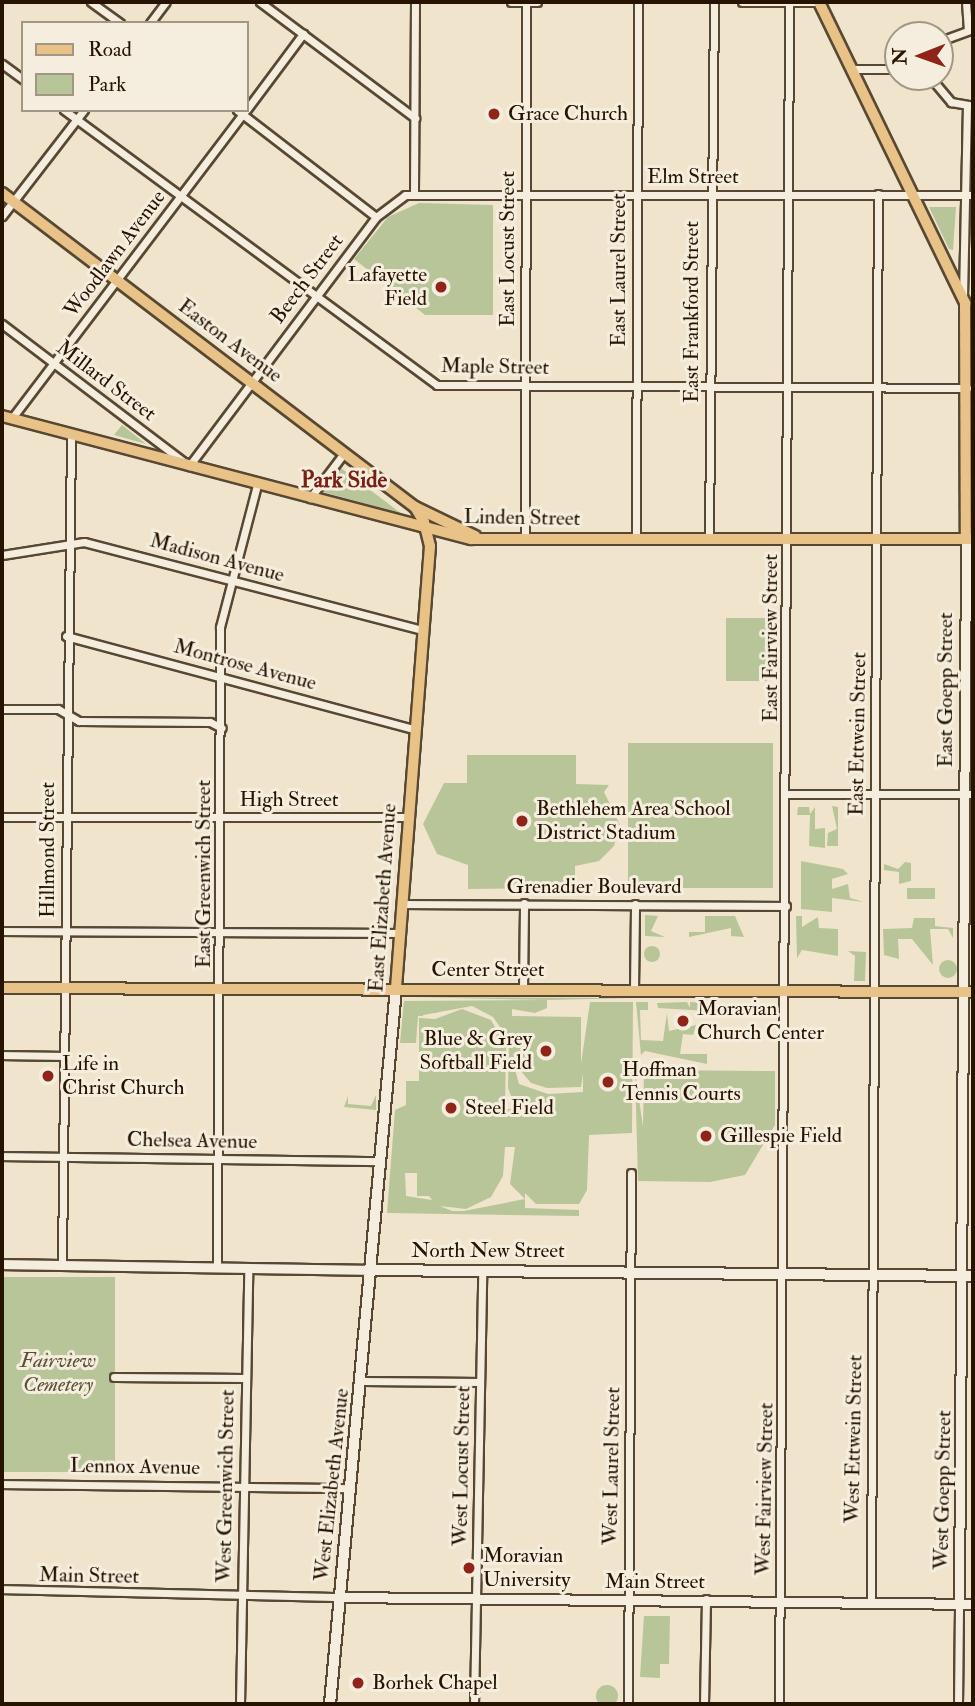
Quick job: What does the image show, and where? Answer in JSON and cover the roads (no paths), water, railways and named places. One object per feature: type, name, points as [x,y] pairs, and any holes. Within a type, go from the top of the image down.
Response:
[{"type":"main road","points":[[819,2],[963,296]]},
{"type":"main road","name":"Easton Avenue","points":[[2,193],[415,507],[426,529]]},
{"type":"main road","name":"East Goepp Street","points":[[963,296],[970,388],[969,539]]},
{"type":"main road","name":"Linden Street","points":[[7,417],[310,499],[426,529],[478,539],[969,539]]},
{"type":"main road","points":[[415,507],[478,539]]},
{"type":"main road","name":"East Elizabeth Avenue","points":[[372,1270],[397,989],[422,631],[426,529]]},
{"type":"main road","name":"Center Street","points":[[2,988],[969,992]]},
{"type":"main road","name":"North New Street","points":[[372,1270],[968,1275]]},
{"type":"main road","name":"West Elizabeth Avenue","points":[[330,1704],[372,1270]]},
{"type":"street","points":[[91,2],[117,21]]},
{"type":"street","points":[[152,21],[166,2]]},
{"type":"street","points":[[261,2],[415,118]]},
{"type":"street","points":[[414,193],[415,2]]},
{"type":"street","points":[[511,2],[537,2]]},
{"type":"street","name":"East Locust Street","points":[[525,539],[526,2]]},
{"type":"street","name":"East Laurel Street","points":[[636,539],[638,2]]},
{"type":"street","name":"East Frankford Street","points":[[709,539],[710,194],[714,2]]},
{"type":"street","points":[[742,2],[819,2]]},
{"type":"street","name":"East Fairview Street","points":[[785,1273],[789,2]]},
{"type":"street","points":[[954,36],[971,30],[966,2]]},
{"type":"street","name":"Woodlawn Avenue","points":[[248,105],[303,34]]},
{"type":"street","points":[[2,64],[21,78]]},
{"type":"street","points":[[852,69],[884,69]]},
{"type":"street","points":[[939,91],[942,96],[970,106]]},
{"type":"street","name":"East Goepp Street","points":[[963,296],[970,195],[970,106]]},
{"type":"street","name":"Maple Street","points":[[67,112],[430,383],[524,386],[970,388]]},
{"type":"street","points":[[2,216],[83,112]]},
{"type":"street","name":"Woodlawn Avenue","points":[[7,417],[118,280],[242,112]]},
{"type":"street","points":[[244,112],[376,217]]},
{"type":"street","name":"Elm Street","points":[[414,193],[970,195]]},
{"type":"street","name":"Beech Street","points":[[189,466],[376,217],[414,193]]},
{"type":"street","name":"East Ettwein Street","points":[[874,1275],[878,194]]},
{"type":"street","name":"Millard Street","points":[[2,324],[189,466]]},
{"type":"street","name":"Hillmond Street","points":[[62,1265],[66,636],[71,436]]},
{"type":"street","points":[[310,499],[344,453]]},
{"type":"street","name":"East Greenwich Street","points":[[217,1268],[221,988],[220,627],[257,485]]},
{"type":"street","name":"East Goepp Street","points":[[968,1275],[969,539]]},
{"type":"street","name":"Madison Avenue","points":[[2,555],[84,542],[422,631]]},
{"type":"street","name":"Montrose Avenue","points":[[66,636],[414,729]]},
{"type":"street","points":[[2,709],[66,711],[79,721],[210,722],[222,728]]},
{"type":"street","points":[[787,794],[969,794]]},
{"type":"street","name":"High Street","points":[[2,817],[408,817]]},
{"type":"street","name":"Grenadier Boulevard","points":[[402,904],[786,906]]},
{"type":"street","points":[[523,989],[524,904]]},
{"type":"street","points":[[634,990],[635,904]]},
{"type":"street","points":[[2,931],[399,933]]},
{"type":"street","points":[[2,1055],[64,1056]]},
{"type":"street","name":"Chelsea Avenue","points":[[2,1156],[381,1161]]},
{"type":"street","points":[[631,1174],[632,1271]]},
{"type":"street","name":"North New Street","points":[[2,1264],[372,1270]]},
{"type":"street","name":"West Greenwich Street","points":[[240,1704],[248,1269]]},
{"type":"street","name":"West Locust Street","points":[[474,1704],[482,1270]]},
{"type":"street","name":"West Laurel Street","points":[[628,1704],[632,1271]]},
{"type":"street","name":"West Fairview Street","points":[[779,1704],[785,1273]]},
{"type":"street","name":"West Ettwein Street","points":[[870,1602],[874,1275]]},
{"type":"street","name":"West Goepp Street","points":[[958,1704],[968,1275]]},
{"type":"street","points":[[114,1377],[245,1378]]},
{"type":"street","points":[[362,1381],[480,1382]]},
{"type":"street","name":"Lennox Avenue","points":[[2,1484],[351,1488]]},
{"type":"street","name":"Main Street","points":[[2,1589],[341,1597],[973,1604]]},
{"type":"street","points":[[704,1704],[706,1599]]},
{"type":"place","name":"Grace Church","points":[[494,114]]},
{"type":"place","name":"Lafayette Field","points":[[441,287]]},
{"type":"place","name":"Bethlehem Area School District Stadium","points":[[522,821]]},
{"type":"place","name":"Moravian Church Center","points":[[683,1021]]},
{"type":"place","name":"Blue & Grey Softball Field","points":[[546,1051]]},
{"type":"place","name":"Life in Christ Church","points":[[48,1076]]},
{"type":"place","name":"Hoffman Tennis Courts","points":[[608,1082]]},
{"type":"place","name":"Steel Field","points":[[451,1108]]},
{"type":"place","name":"Gillespie Field","points":[[706,1136]]},
{"type":"place","name":"Moravian University","points":[[469,1568]]},
{"type":"place","name":"Borhek Chapel","points":[[358,1683]]},
{"type":"district","name":"Park Side","points":[[344,480]]},
{"type":"park label","name":"Fairview Cemetery","points":[[58,1373]]}]
